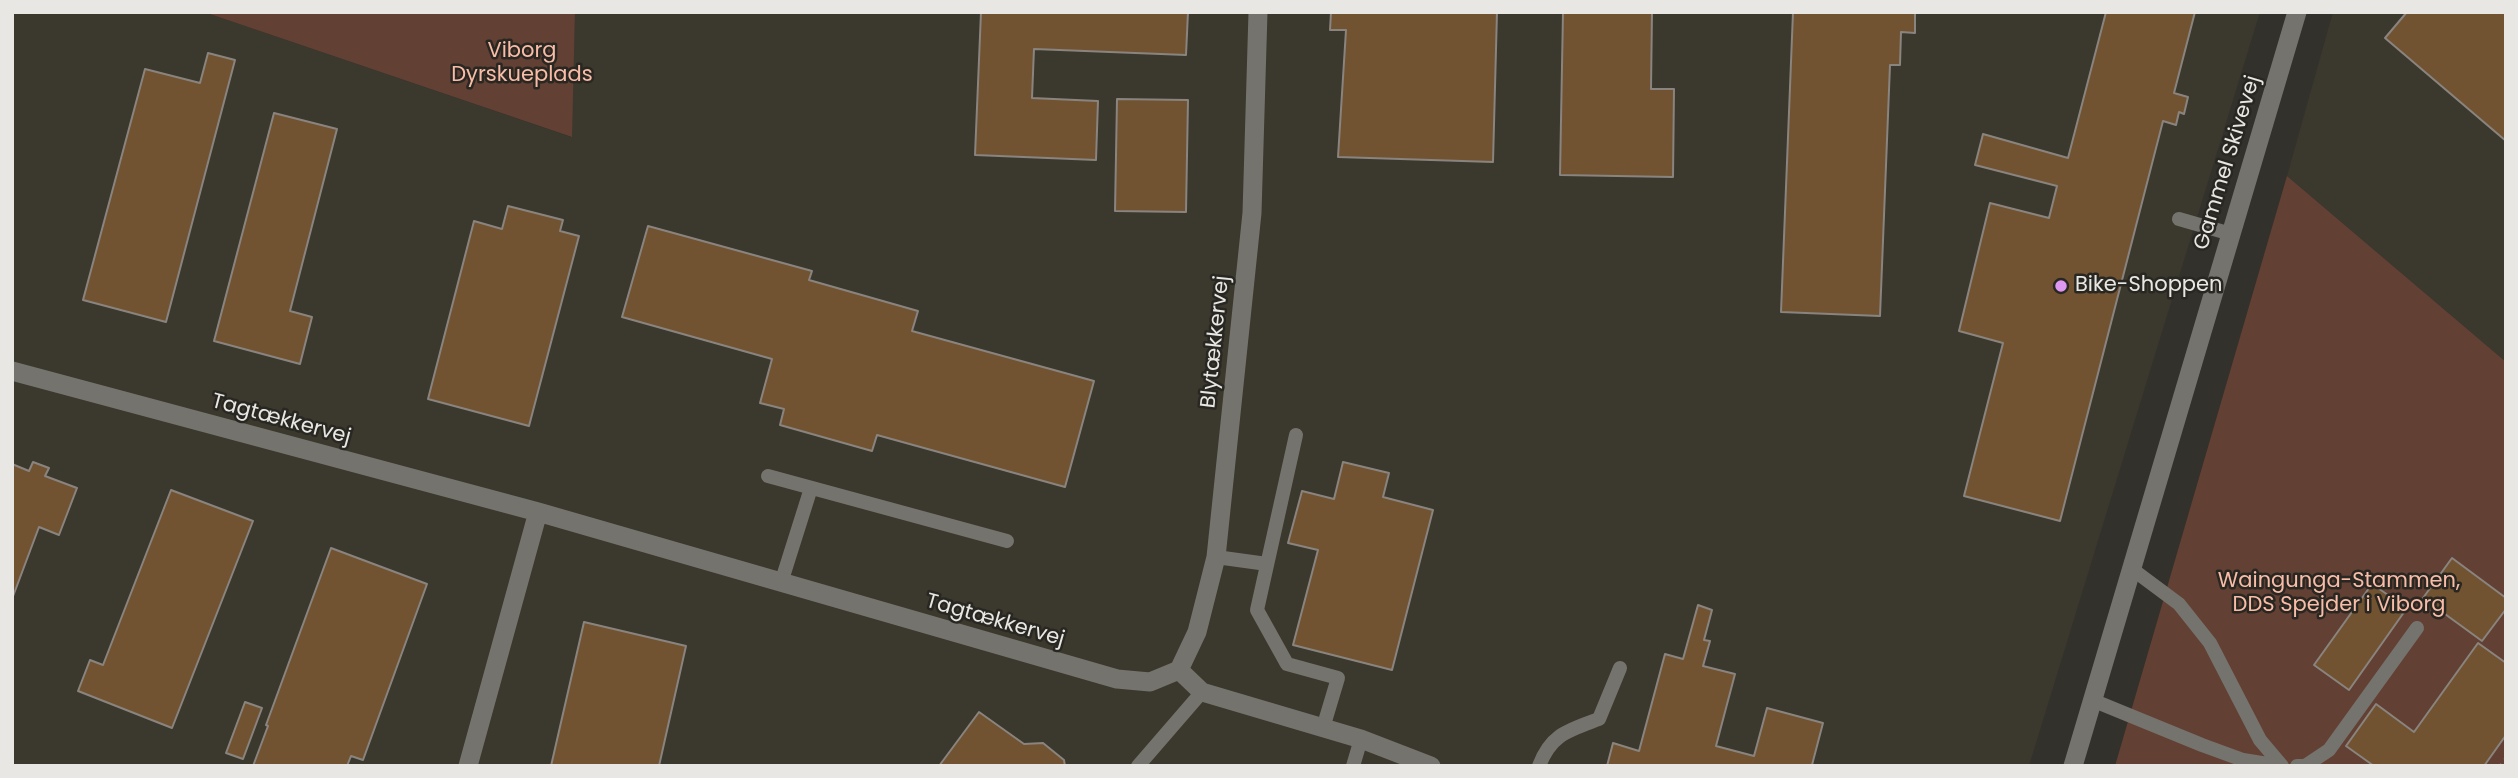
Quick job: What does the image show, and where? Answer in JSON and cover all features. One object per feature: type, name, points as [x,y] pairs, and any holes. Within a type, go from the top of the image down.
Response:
[{"type":"street","name":"Blytækkervej","points":[[1179,670],[1196,632],[1216,557],[1252,213],[1258,12]]},
{"type":"street","name":"Gammel Skivevej","points":[[2073,766],[2297,12]]},
{"type":"street","name":"Tagtækkervej","points":[[12,371],[538,512],[1117,679],[1150,682],[1179,670]]},
{"type":"street","points":[[468,766],[538,512]]},
{"type":"street","points":[[1179,670],[1202,692],[1360,739],[1431,766]]},
{"type":"lane","points":[[2179,219],[2231,234]]},
{"type":"lane","points":[[1296,435],[1257,610],[1287,664],[1338,678],[1324,729]]},
{"type":"lane","points":[[768,476],[1007,541]]},
{"type":"lane","points":[[781,583],[811,488]]},
{"type":"lane","points":[[1216,557],[1267,564]]},
{"type":"lane","points":[[2132,569],[2179,604],[2210,643],[2260,740],[2281,766]]},
{"type":"lane","points":[[2297,766],[2305,766],[2329,750],[2417,628]]},
{"type":"lane","points":[[1539,766],[1546,747],[1568,730],[1599,719],[1619,668]]},
{"type":"lane","points":[[1138,766],[1202,692]]},
{"type":"lane","points":[[2092,700],[2244,760],[2281,766]]},
{"type":"lane","points":[[1353,766],[1360,739]]},
{"type":"path","points":[[2501,766],[2506,759]]},
{"type":"shaded area","points":[[12,12],[204,12],[571,137],[575,12],[2260,12],[2029,766],[12,766]]},
{"type":"shaded area","points":[[2333,12],[2506,12],[2506,362],[2287,176]]},
{"type":"green space","name":"Viborg Dyrskueplads","points":[[204,12],[575,12],[572,137]]},
{"type":"green space","name":"Waingunga-Stammen, DDS Spejder i Viborg","points":[[2287,176],[2506,362],[2506,766],[2115,766]]},
{"type":"building","points":[[981,12],[1188,12],[1186,55],[1034,49],[1032,98],[1098,101],[1096,160],[975,155]]},
{"type":"building","points":[[1331,12],[1497,12],[1493,162],[1338,157],[1346,30],[1330,30]]},
{"type":"building","points":[[1563,12],[1652,12],[1651,89],[1674,89],[1673,177],[1560,175]]},
{"type":"building","points":[[1793,12],[1915,12],[1915,33],[1901,32],[1900,65],[1890,65],[1880,316],[1781,312]]},
{"type":"building","points":[[2106,12],[2195,12],[2174,93],[2188,97],[2184,114],[2179,112],[2176,125],[2163,121],[2060,521],[1964,496],[2003,343],[1959,331],[1990,203],[2049,218],[2057,186],[1975,165],[1983,134],[2068,158]]},
{"type":"building","points":[[2407,12],[2506,12],[2506,141],[2385,38]]},
{"type":"building","points":[[208,53],[235,60],[166,322],[83,300],[145,69],[200,83]]},
{"type":"building","points":[[1117,99],[1188,100],[1186,212],[1115,211]]},
{"type":"building","points":[[274,113],[337,129],[290,311],[312,317],[300,364],[214,341]]},
{"type":"building","points":[[508,206],[563,220],[560,231],[579,236],[529,426],[428,399],[474,221],[502,229]]},
{"type":"building","points":[[648,226],[812,271],[809,280],[918,311],[912,331],[1094,381],[1065,487],[877,435],[872,451],[780,425],[784,409],[760,403],[772,359],[622,317]]},
{"type":"building","points":[[33,462],[49,468],[45,476],[77,488],[59,535],[39,527],[12,599],[12,464],[29,471]]},
{"type":"building","points":[[1343,462],[1389,473],[1383,497],[1433,510],[1392,670],[1293,645],[1318,550],[1288,543],[1302,491],[1334,499]]},
{"type":"building","points":[[171,490],[253,521],[172,728],[78,691],[90,660],[103,665]]},
{"type":"building","points":[[331,548],[427,584],[363,760],[351,756],[347,766],[253,766],[268,726],[266,725]]},
{"type":"building","points":[[2452,558],[2506,598],[2506,609],[2482,641],[2423,598]]},
{"type":"building","points":[[2372,584],[2407,608],[2349,690],[2314,665]]},
{"type":"building","points":[[1698,605],[1712,610],[1704,640],[1710,641],[1703,666],[1735,674],[1716,746],[1754,756],[1767,708],[1823,723],[1812,765],[1607,766],[1613,743],[1639,751],[1665,654],[1683,659]]},
{"type":"building","points":[[584,622],[686,646],[659,766],[551,766]]},
{"type":"building","points":[[2478,643],[2506,663],[2506,735],[2484,766],[2374,766],[2346,746],[2376,704],[2414,732]]},
{"type":"building","points":[[245,702],[262,708],[243,759],[226,753]]},
{"type":"building","points":[[979,712],[1024,744],[1043,743],[1064,760],[1065,766],[939,766]]},
{"type":"place","name":"Bike-Shoppen","points":[[2061,286]]}]
